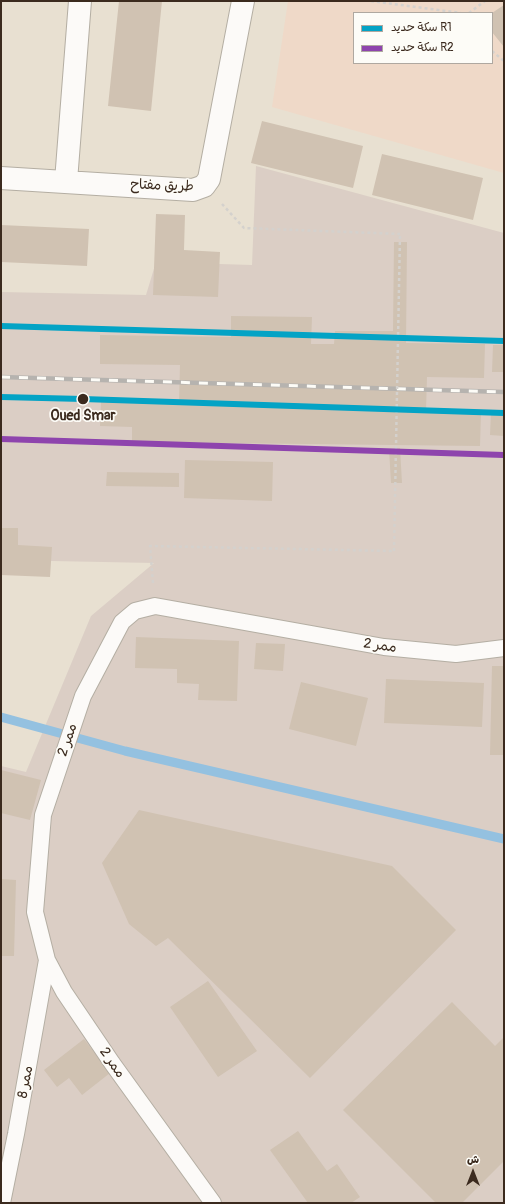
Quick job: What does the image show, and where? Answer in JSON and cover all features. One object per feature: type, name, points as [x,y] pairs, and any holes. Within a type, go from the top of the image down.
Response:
[{"type":"street","points":[[66,181],[80,1]]},
{"type":"street","name":"طريق مفتاح","points":[[1,178],[193,190],[204,186],[209,179],[243,1]]},
{"type":"lane","name":"ممر 2","points":[[213,1203],[112,1063],[64,992],[47,960],[35,912],[43,815],[83,696],[122,622],[135,611],[155,606],[384,647],[456,654],[504,648]]},
{"type":"lane","name":"ممر 8","points":[[2,1203],[16,1134],[47,960]]},
{"type":"path","points":[[371,1],[454,12]]},
{"type":"path","points":[[470,12],[485,1]]},
{"type":"path","points":[[493,52],[504,61]]},
{"type":"path","points":[[155,606],[150,546],[394,552],[400,234],[244,228],[217,199]]},
{"type":"shaded area","points":[[288,1],[504,1],[504,173],[272,107]]},
{"type":"shaded area","points":[[256,166],[504,233],[504,1203],[1,1203],[1,766],[26,772],[91,616],[154,563],[1,560],[1,292],[146,295],[156,262],[252,265]]},
{"type":"building","points":[[119,1],[162,1],[151,111],[108,106]]},
{"type":"building","points":[[504,5],[504,47],[493,33],[493,12]]},
{"type":"building","points":[[262,121],[363,146],[353,188],[251,163]]},
{"type":"building","points":[[382,154],[483,178],[473,220],[372,195]]},
{"type":"building","points":[[156,214],[185,215],[184,250],[220,252],[218,297],[153,295]]},
{"type":"building","points":[[1,225],[89,229],[87,266],[1,262]]},
{"type":"building","points":[[394,242],[407,242],[406,343],[485,344],[484,378],[427,377],[426,411],[481,412],[480,446],[132,442],[132,427],[100,426],[101,402],[179,403],[180,365],[100,364],[100,335],[231,337],[231,316],[312,317],[311,344],[334,344],[335,331],[393,331]]},
{"type":"building","points":[[493,345],[504,345],[504,372],[492,372]]},
{"type":"building","points":[[491,412],[504,413],[504,436],[490,435]]},
{"type":"building","points":[[400,448],[402,483],[391,483],[389,449]]},
{"type":"building","points":[[185,460],[273,462],[272,501],[184,498]]},
{"type":"building","points":[[107,472],[179,473],[179,487],[106,486]]},
{"type":"building","points":[[1,528],[18,528],[18,545],[52,547],[50,577],[1,575]]},
{"type":"building","points":[[136,637],[239,641],[237,701],[198,700],[199,684],[177,683],[177,669],[135,668]]},
{"type":"building","points":[[256,643],[285,644],[283,671],[254,669]]},
{"type":"building","points":[[492,666],[504,666],[504,755],[490,755]]},
{"type":"building","points":[[386,679],[484,683],[482,727],[384,723]]},
{"type":"building","points":[[301,682],[368,698],[356,746],[289,729]]},
{"type":"building","points":[[1,770],[41,780],[30,820],[1,813]]},
{"type":"building","points":[[139,810],[392,866],[456,930],[310,1078],[168,938],[156,946],[129,924],[102,863]]},
{"type":"building","points":[[1,879],[16,880],[14,956],[1,956]]},
{"type":"building","points":[[208,981],[257,1051],[218,1077],[170,1007]]},
{"type":"building","points":[[452,1002],[495,1046],[504,1037],[504,1161],[462,1203],[436,1203],[343,1110]]},
{"type":"building","points":[[84,1039],[110,1073],[82,1095],[69,1078],[57,1087],[44,1070]]},
{"type":"building","points":[[298,1131],[327,1171],[337,1164],[360,1197],[351,1203],[308,1203],[270,1150]]},
{"type":"waterway","points":[[1,717],[125,751],[504,839]]},
{"type":"railway","points":[[1,377],[504,392]]},
{"type":"railway","points":[[1,397],[504,413]]},
{"type":"railway","points":[[1,439],[504,455]]},
{"type":"rail line","name":"R1","points":[[1,326],[504,341]]},
{"type":"rail line","name":"R1","points":[[1,397],[504,413]]},
{"type":"rail line","name":"R2","points":[[1,439],[504,455]]},
{"type":"place","name":"Oued Smar","points":[[83,399]]}]
